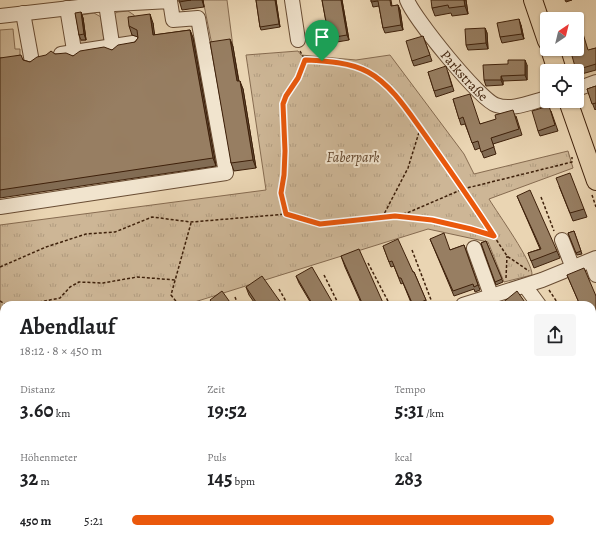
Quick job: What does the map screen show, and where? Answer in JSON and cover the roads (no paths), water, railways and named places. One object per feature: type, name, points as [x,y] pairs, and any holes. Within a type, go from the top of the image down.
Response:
[{"type":"main road","points":[[533,0],[540,20]]},
{"type":"main road","points":[[570,108],[596,181]]},
{"type":"street","points":[[292,0],[298,40]]},
{"type":"street","name":"Parkstraße","points":[[407,0],[425,28],[475,88],[491,103],[513,107],[540,100]]},
{"type":"street","points":[[0,16],[106,4],[170,1],[173,20],[198,18],[226,173],[0,207]]},
{"type":"street","points":[[106,4],[113,48]]},
{"type":"street","points":[[67,8],[70,54],[113,48],[133,43]]},
{"type":"street","points":[[23,14],[35,59]]},
{"type":"street","points":[[584,86],[596,82]]},
{"type":"street","points":[[562,240],[573,268]]},
{"type":"street","points":[[474,248],[491,295]]},
{"type":"street","points":[[474,301],[525,286],[593,260],[596,275]]},
{"type":"street","points":[[525,286],[536,301]]},
{"type":"park label","name":"Faberpark","points":[[353,157]]}]
